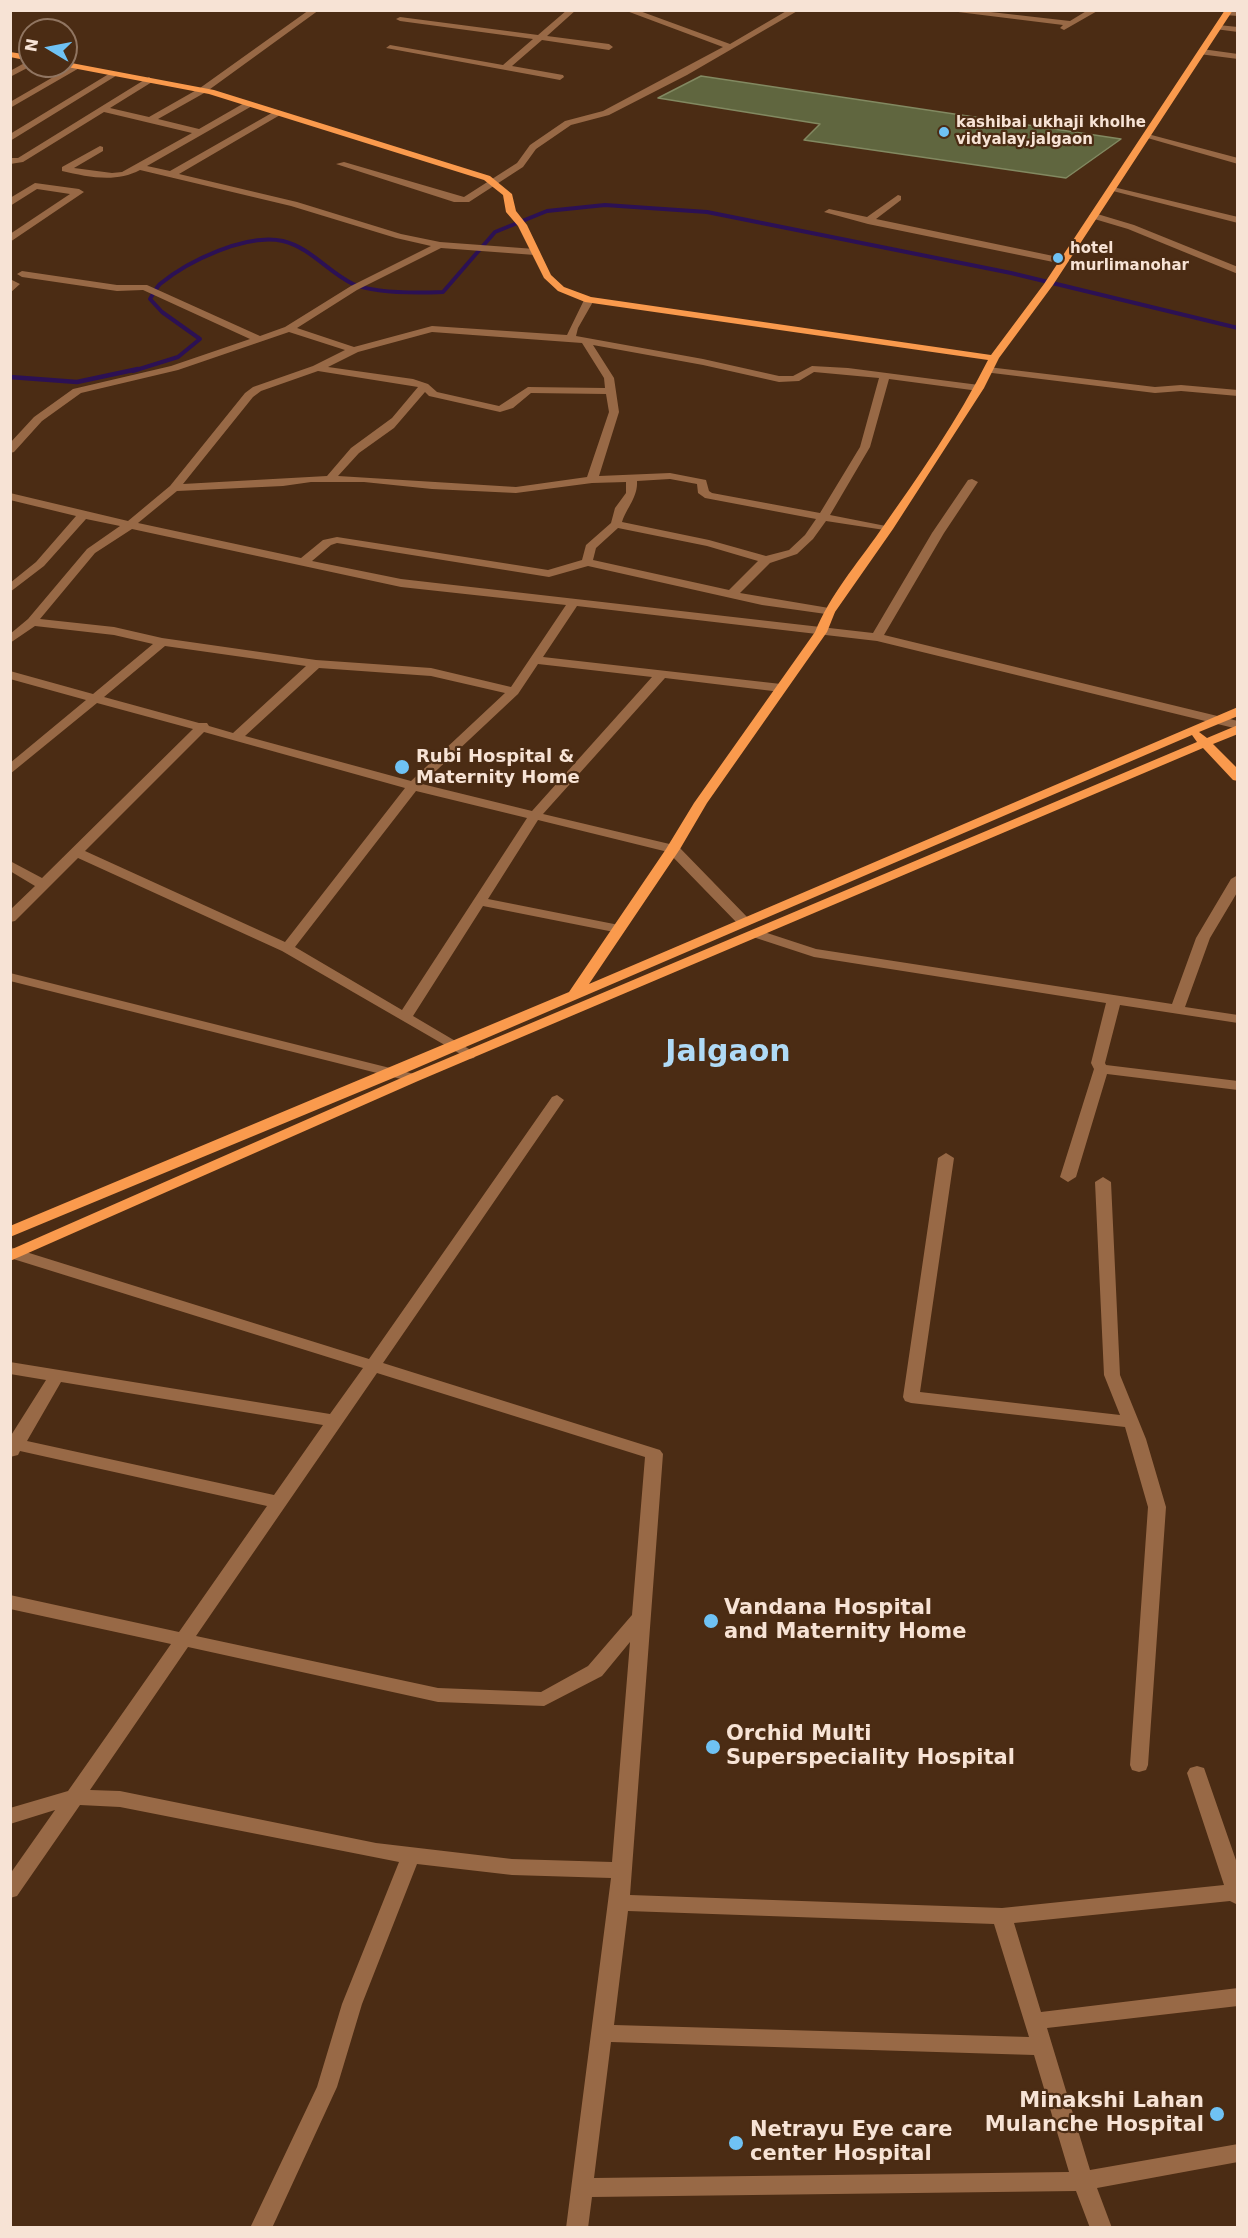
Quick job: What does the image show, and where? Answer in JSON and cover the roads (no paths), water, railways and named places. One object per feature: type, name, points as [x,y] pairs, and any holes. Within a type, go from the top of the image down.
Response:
[{"type":"main road","points":[[560,1017],[674,849],[701,803],[821,632],[830,612],[979,388],[991,364],[1048,285],[1218,27],[1231,12]]},
{"type":"main road","points":[[78,67],[203,90],[487,178],[495,182],[507,194],[511,212],[522,225],[548,276],[561,289],[590,300],[991,364]]},
{"type":"main road","points":[[10,1232],[393,1073],[1238,711]]},
{"type":"main road","points":[[12,1254],[413,1078],[758,934],[1238,727]]},
{"type":"main road","points":[[1192,731],[1238,777]]},
{"type":"street","points":[[150,120],[203,90],[315,10]]},
{"type":"street","points":[[506,68],[572,10]]},
{"type":"street","points":[[628,10],[731,47]]},
{"type":"street","points":[[341,164],[462,201],[520,165],[533,147],[568,123],[606,113],[731,47],[795,10]]},
{"type":"street","points":[[946,10],[996,13],[1072,24]]},
{"type":"street","points":[[1057,33],[1095,10]]},
{"type":"street","points":[[400,19],[609,47]]},
{"type":"street","points":[[1218,27],[1238,30]]},
{"type":"street","points":[[390,48],[560,77]]},
{"type":"street","points":[[1202,52],[1238,57]]},
{"type":"street","points":[[13,134],[115,74]]},
{"type":"street","points":[[10,106],[58,78]]},
{"type":"street","points":[[10,161],[20,160],[148,80]]},
{"type":"street","points":[[100,149],[65,169],[118,177],[141,167],[249,104]]},
{"type":"street","points":[[102,110],[201,132]]},
{"type":"street","points":[[172,174],[277,113]]},
{"type":"street","points":[[1147,135],[1238,161]]},
{"type":"street","points":[[141,167],[294,204],[399,236],[440,245],[535,252]]},
{"type":"street","points":[[10,203],[35,186],[79,192],[10,239]]},
{"type":"street","points":[[1112,188],[1238,220]]},
{"type":"street","points":[[868,221],[898,198]]},
{"type":"street","points":[[829,212],[1064,261]]},
{"type":"street","points":[[1094,216],[1131,227],[1238,271]]},
{"type":"street","points":[[10,227],[25,229]]},
{"type":"street","points":[[10,450],[38,419],[77,391],[174,368],[289,329],[354,288],[440,245]]},
{"type":"street","points":[[22,274],[117,288],[144,287],[257,338]]},
{"type":"street","points":[[10,282],[15,284],[10,290]]},
{"type":"street","points":[[571,338],[573,328],[590,300]]},
{"type":"street","points":[[289,329],[354,350]]},
{"type":"street","points":[[10,640],[32,622],[91,551],[131,524],[174,488],[257,388],[317,368],[354,350],[432,329],[585,340],[779,379],[795,379],[812,369],[848,371],[884,378],[979,388]]},
{"type":"street","points":[[585,340],[609,378],[614,412],[592,480]]},
{"type":"street","points":[[991,364],[1155,390],[1181,388],[1238,393]]},
{"type":"street","points":[[317,368],[402,380],[424,386],[433,394],[500,409],[509,406],[528,390],[612,391]]},
{"type":"street","points":[[616,524],[710,543],[766,560],[793,552],[809,537],[823,517],[865,447],[884,378]]},
{"type":"street","points":[[330,479],[346,457],[370,437],[386,429],[424,386]]},
{"type":"street","points":[[174,488],[364,479],[432,486],[516,490],[592,480],[670,476],[699,480],[702,482],[704,493],[709,496],[887,529]]},
{"type":"street","points":[[587,562],[590,547],[616,524],[621,508],[632,493],[631,478]]},
{"type":"street","points":[[877,637],[938,533],[972,482]]},
{"type":"street","points":[[10,496],[83,515],[401,583],[877,637],[1238,727]]},
{"type":"street","points":[[10,589],[40,564],[83,515]]},
{"type":"street","points":[[305,561],[327,542],[337,540],[549,574],[587,562],[762,601],[830,612]]},
{"type":"street","points":[[733,593],[766,560]]},
{"type":"street","points":[[746,623],[762,601]]},
{"type":"street","points":[[287,948],[413,786],[514,691],[573,603]]},
{"type":"street","points":[[32,622],[114,631],[162,642],[316,664],[430,672],[514,691]]},
{"type":"street","points":[[10,770],[162,642]]},
{"type":"street","points":[[534,660],[781,688]]},
{"type":"street","points":[[237,736],[316,664]]},
{"type":"street","points":[[10,675],[203,726],[413,786],[674,849],[744,922]]},
{"type":"street","points":[[405,1017],[535,816],[661,675]]},
{"type":"street","points":[[10,918],[203,726]]},
{"type":"street","points":[[76,852],[287,948],[469,1055]]},
{"type":"street","points":[[10,864],[42,884]]},
{"type":"street","points":[[1177,1010],[1203,938],[1238,879]]},
{"type":"street","points":[[481,902],[619,929]]},
{"type":"street","points":[[758,934],[814,953],[1238,1019]]},
{"type":"street","points":[[10,977],[413,1078]]},
{"type":"street","points":[[1068,1177],[1101,1069],[1098,1063],[1114,1000]]},
{"type":"street","points":[[1101,1069],[1238,1086]]},
{"type":"street","points":[[10,1890],[557,1100]]},
{"type":"street","points":[[946,1158],[911,1397],[1131,1422]]},
{"type":"street","points":[[1103,1182],[1112,1375],[1131,1422],[1157,1507],[1139,1766]]},
{"type":"street","points":[[12,1254],[654,1454],[619,1903],[577,2228]]},
{"type":"street","points":[[10,1368],[335,1421]]},
{"type":"street","points":[[57,1376],[12,1447],[278,1502]]},
{"type":"street","points":[[10,1602],[438,1695],[544,1699],[596,1671],[640,1617]]},
{"type":"street","points":[[619,1903],[1002,1916],[1237,1894],[1197,1773]]},
{"type":"street","points":[[10,1816],[74,1797],[120,1799],[376,1851],[512,1867],[620,1870]]},
{"type":"street","points":[[261,2228],[327,2087],[352,2004],[411,1855]]},
{"type":"street","points":[[1002,1916],[1083,2181],[1101,2228]]},
{"type":"street","points":[[1035,2021],[1238,1997]]},
{"type":"street","points":[[602,2033],[1042,2046]]},
{"type":"street","points":[[582,2188],[1083,2181],[1238,2153]]},
{"type":"waterway","points":[[133,371],[178,357],[200,339],[162,312],[150,299],[160,284],[201,258],[235,245],[252,241],[283,241],[302,249],[344,279],[362,287],[397,292],[443,292],[495,232],[547,211],[605,205],[707,212],[1011,273],[1238,328]]},
{"type":"waterway","points":[[10,377],[77,382],[138,369]]},
{"type":"place","name":"kashibai ukhaji kholhe vidyalay,jalgaon","points":[[944,132]]},
{"type":"place","name":"hotel murlimanohar","points":[[1058,258]]},
{"type":"place","name":"Rubi Hospital & Maternity Home","points":[[402,767]]},
{"type":"place","name":"Vandana Hospital and Maternity Home","points":[[711,1621]]},
{"type":"place","name":"Orchid Multi Superspeciality Hospital","points":[[713,1747]]},
{"type":"place","name":"Minakshi Lahan Mulanche Hospital","points":[[1217,2114]]},
{"type":"place","name":"Netrayu Eye care center Hospital","points":[[736,2143]]},
{"type":"district","name":"Jalgaon","points":[[728,1053]]}]
